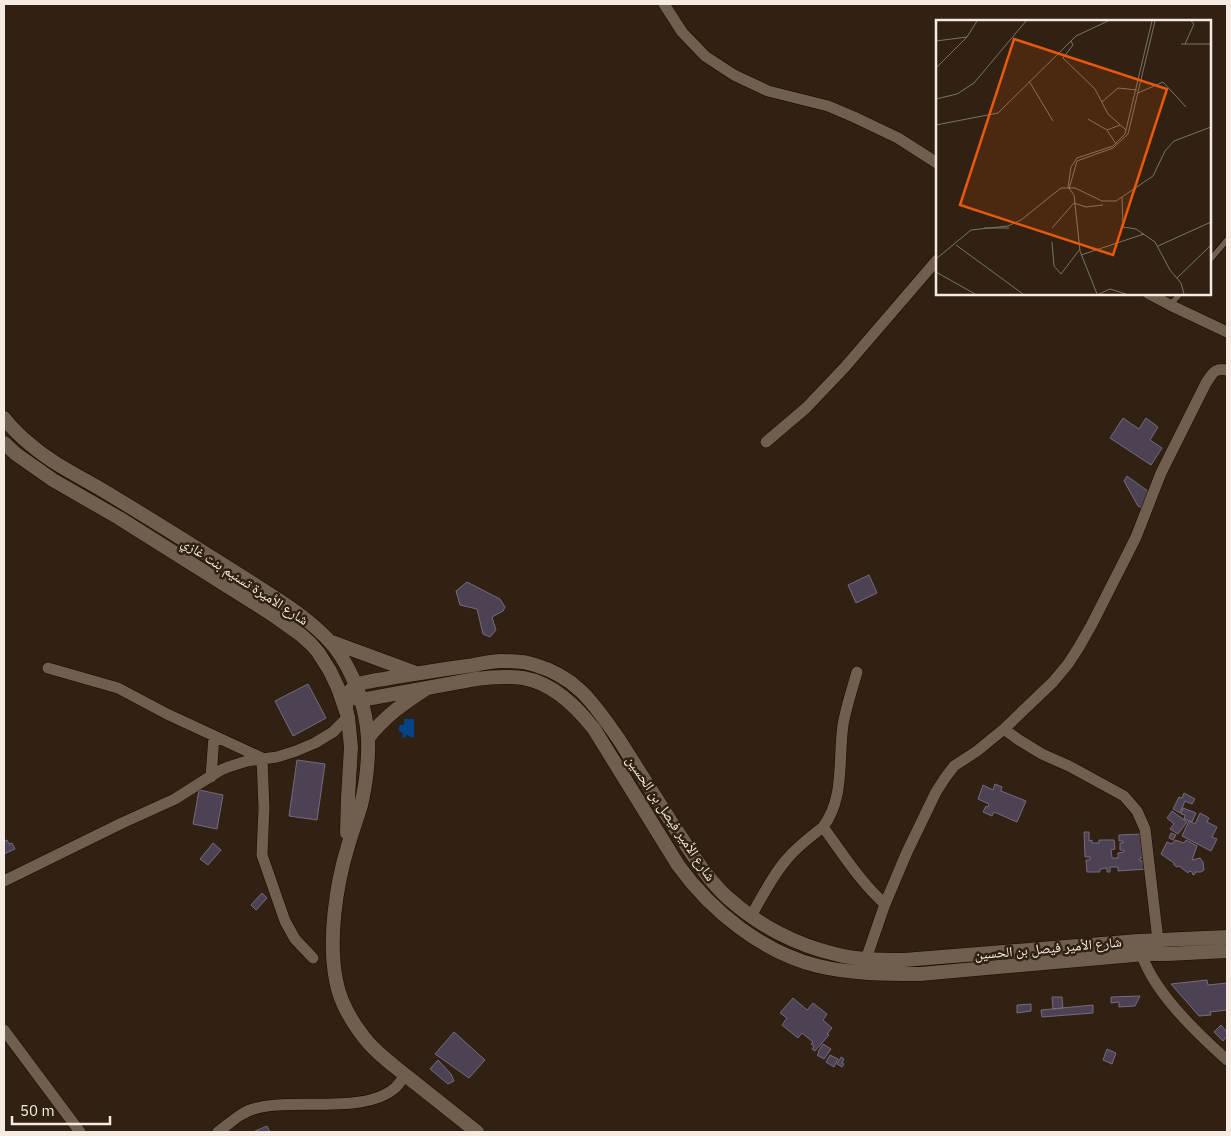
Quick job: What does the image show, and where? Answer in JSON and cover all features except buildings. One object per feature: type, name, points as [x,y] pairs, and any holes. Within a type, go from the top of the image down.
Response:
[{"type":"street","points":[[664,4],[682,32],[705,56],[734,76],[768,91],[828,106],[854,116],[898,138],[936,162]]},
{"type":"street","points":[[766,442],[806,408],[845,367],[936,261]]},
{"type":"street","points":[[1151,295],[1227,332]]},
{"type":"street","points":[[866,959],[885,904],[907,852],[936,792],[954,766],[977,751],[1004,729],[1054,682],[1073,657],[1136,537],[1161,473],[1206,383],[1215,371],[1227,370]]},
{"type":"street","name":"شارع الأميرة تسنيم بنت غازي","points":[[4,418],[16,432],[53,462],[104,491],[269,593],[308,621],[332,642],[342,657],[351,692],[368,738],[366,775],[361,803],[347,848],[334,915],[333,958],[340,994],[346,1008],[365,1039],[390,1063],[477,1132]]},
{"type":"street","name":"شارع الأميرة تسنيم بنت غازي","points":[[4,443],[16,454],[53,480],[101,507],[234,590],[273,615],[311,644],[351,692],[348,717],[351,747],[347,848]]},
{"type":"street","points":[[332,642],[416,673]]},
{"type":"street","name":"شارع الأمير فيصل بن الحسين","points":[[351,692],[375,680],[500,661],[533,664],[560,675],[587,696],[618,738],[700,867],[728,898],[751,916],[790,939],[836,955],[884,960],[912,959],[1159,947],[1227,937]]},
{"type":"street","points":[[48,668],[118,688],[166,714],[262,758]]},
{"type":"street","points":[[751,916],[787,859],[823,827],[830,818],[840,786],[843,724],[857,672]]},
{"type":"street","name":"شارع الأمير فيصل بن الحسين","points":[[351,692],[427,688],[476,678],[513,677],[525,678],[562,696],[573,704],[594,729],[678,865],[703,896],[736,926],[792,958],[818,966],[858,973],[920,974],[1140,948]]},
{"type":"street","points":[[368,738],[391,713],[427,688]]},
{"type":"street","points":[[4,882],[115,826],[175,799],[219,771],[237,764],[262,758],[277,757],[315,743],[333,732],[348,717]]},
{"type":"street","points":[[1004,729],[1042,754],[1069,766],[1124,796],[1132,804],[1144,829],[1159,947]]},
{"type":"street","points":[[211,777],[214,736]]},
{"type":"street","points":[[262,758],[264,808],[262,854],[285,921],[295,939],[313,958]]},
{"type":"street","points":[[823,827],[858,876],[872,893],[885,904]]},
{"type":"street","name":"شارع الأمير فيصل بن الحسين","points":[[1159,947],[1227,951]]},
{"type":"street","points":[[1140,948],[1152,976],[1174,1007],[1227,1060]]},
{"type":"street","points":[[4,1030],[80,1132]]},
{"type":"street","points":[[218,1132],[242,1114],[257,1107],[365,1102],[384,1095],[396,1087],[406,1075]]},
{"type":"lane","points":[[1211,259],[1227,240]]},
{"type":"lane","points":[[1170,305],[1179,295]]},
{"type":"water","points":[[404,719],[414,719],[414,738],[407,734],[405,738],[402,737],[403,734],[398,730],[400,725],[404,725]]}]
